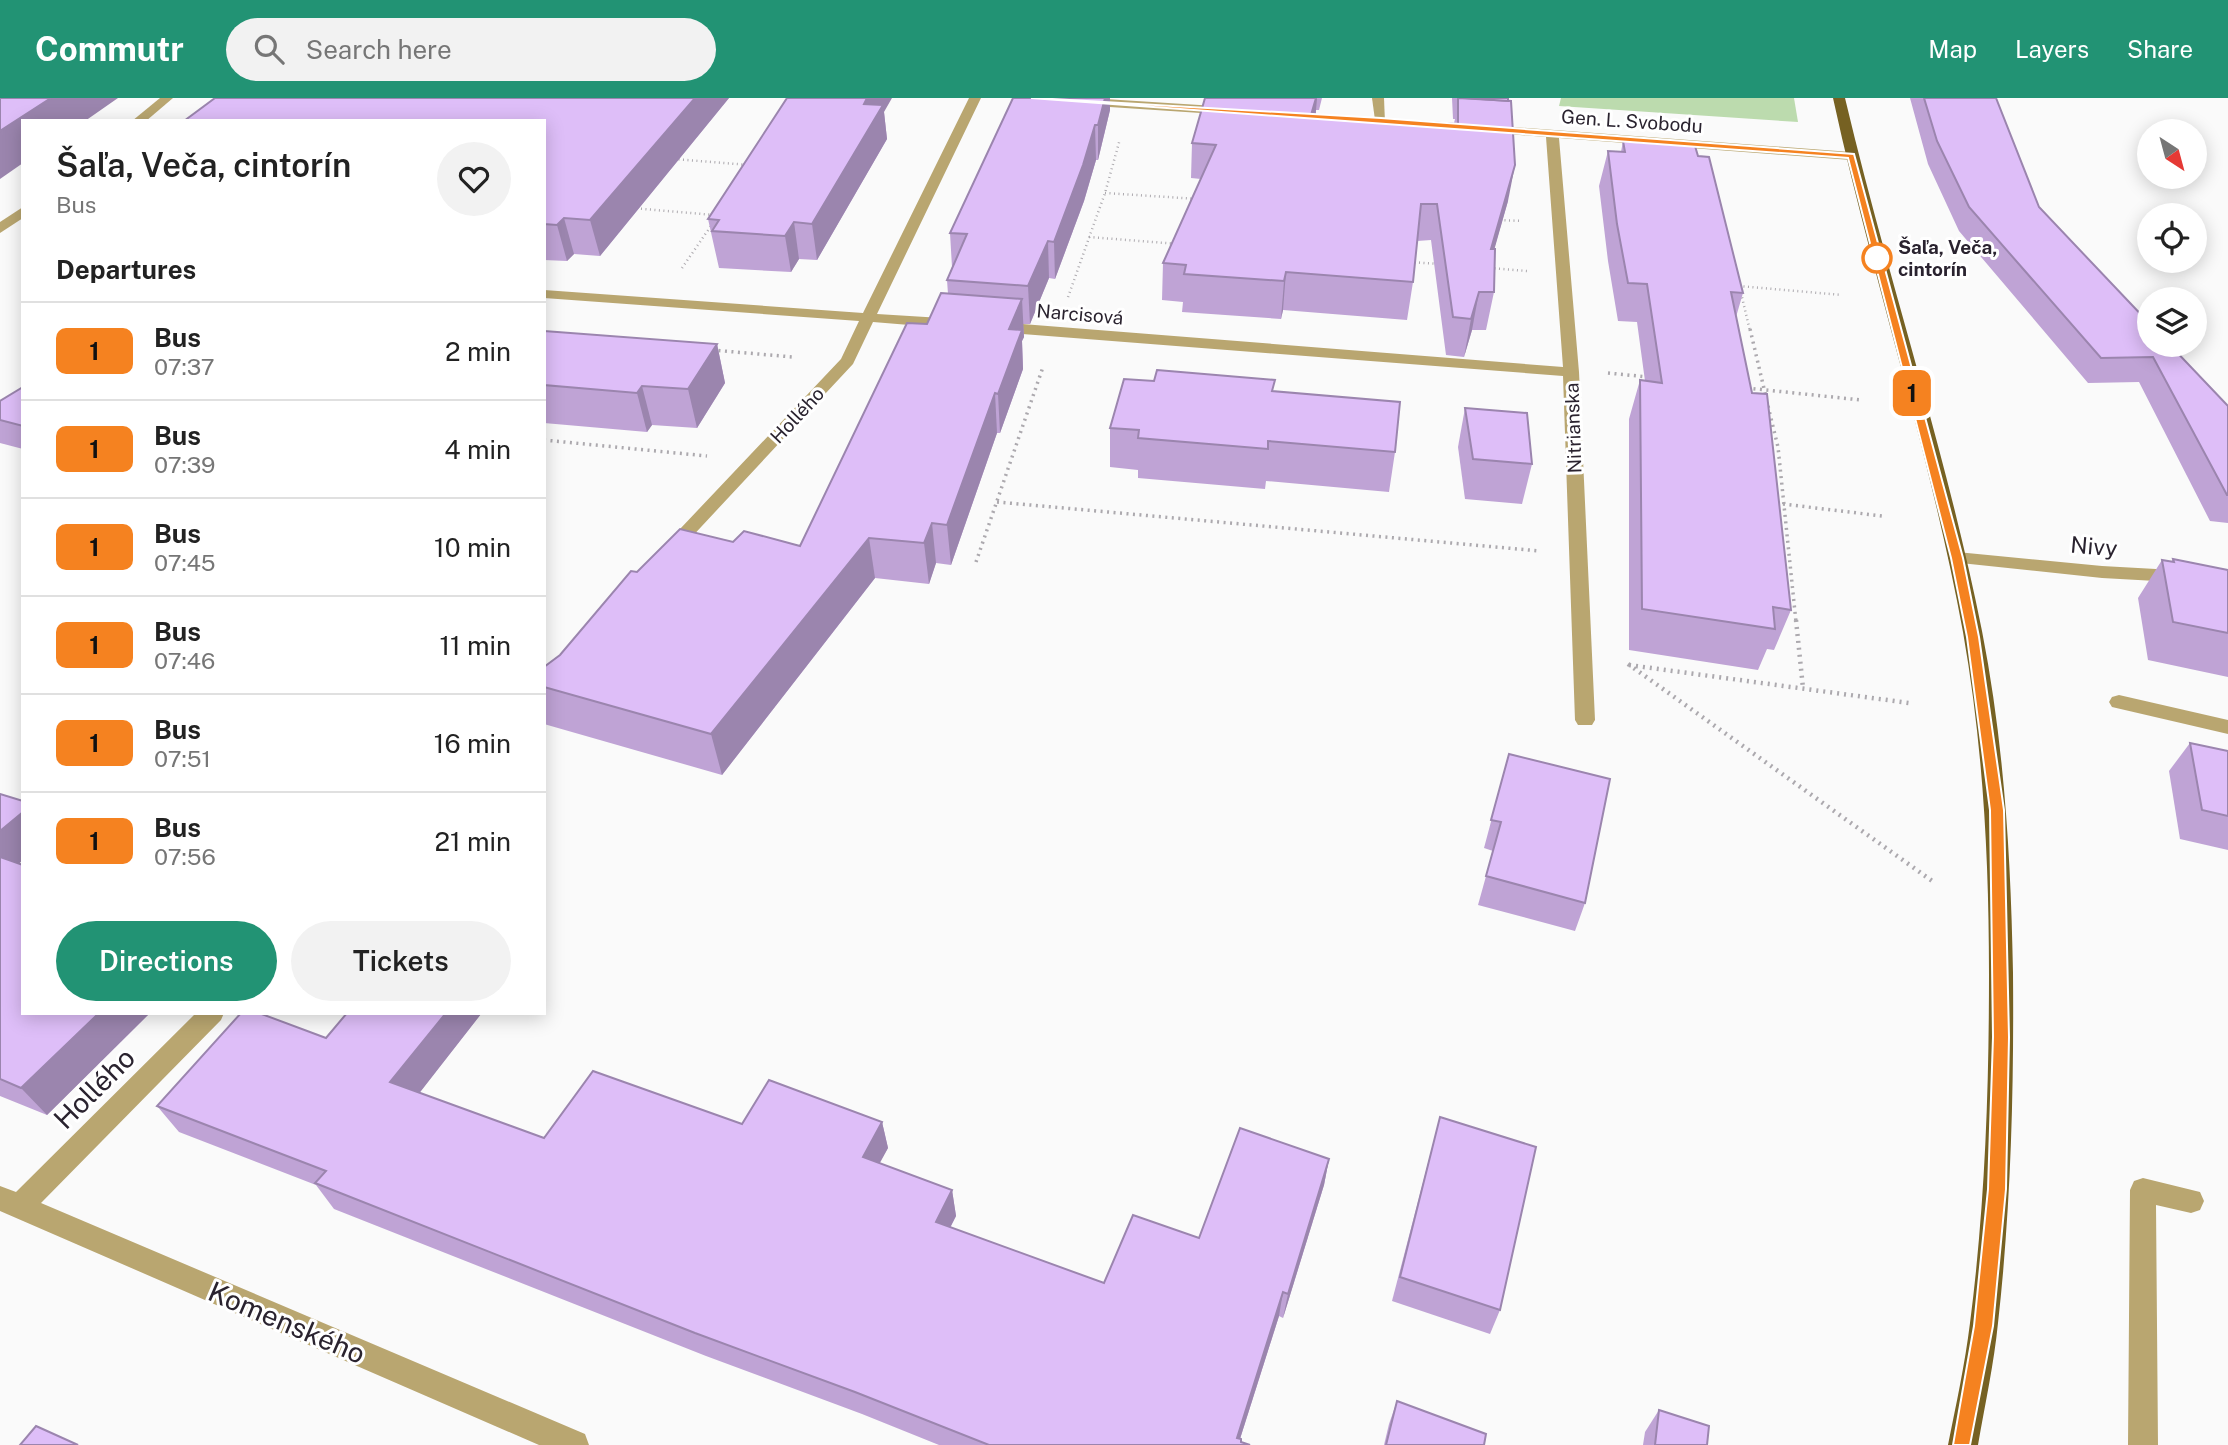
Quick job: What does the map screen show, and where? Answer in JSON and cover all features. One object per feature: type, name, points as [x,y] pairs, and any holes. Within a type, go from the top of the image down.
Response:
[{"type":"main road","points":[[1839,98],[1851,156],[1957,558],[1973,637],[1997,810],[2001,916],[1997,1189],[1983,1326],[1963,1445]]},
{"type":"street","points":[[141,119],[167,98]]},
{"type":"street","name":"Hollého","points":[[659,562],[848,361],[892,264],[975,98]]},
{"type":"street","points":[[1034,98],[1242,111]]},
{"type":"street","points":[[1367,119],[1388,121],[1378,98]]},
{"type":"street","name":"Gen. L. Svobodu","points":[[1477,128],[1851,156]]},
{"type":"street","name":"Nitrianska","points":[[1552,135],[1571,372],[1585,720]]},
{"type":"street","points":[[0,229],[21,213]]},
{"type":"street","name":"Narcisová","points":[[546,294],[1571,372]]},
{"type":"street","name":"Nivy","points":[[1957,558],[2102,572],[2228,579]]},
{"type":"street","points":[[2119,702],[2228,727]]},
{"type":"street","name":"Hollého","points":[[10,1202],[210,1015]]},
{"type":"street","points":[[2143,1445],[2143,1190],[2191,1200]]},
{"type":"street","name":"Komenského","points":[[10,1202],[574,1445]]},
{"type":"path","points":[[976,562],[1105,193],[1121,134]]},
{"type":"path","points":[[670,159],[753,165],[746,175]]},
{"type":"path","points":[[1105,193],[1201,200]]},
{"type":"path","points":[[625,207],[718,215],[676,277]]},
{"type":"path","points":[[1489,219],[1558,223]]},
{"type":"path","points":[[1089,237],[1187,245]]},
{"type":"path","points":[[1409,262],[1451,265]]},
{"type":"path","points":[[1479,267],[1562,274]]},
{"type":"path","points":[[1803,688],[1778,447],[1739,286],[1842,295]]},
{"type":"path","points":[[710,349],[793,357]]},
{"type":"path","points":[[1603,372],[1657,378]]},
{"type":"path","points":[[1737,387],[1861,400]]},
{"type":"path","points":[[546,440],[719,457]]},
{"type":"path","points":[[997,502],[1578,555]]},
{"type":"path","points":[[1783,504],[1882,516]]},
{"type":"path","points":[[1909,703],[1628,664],[1935,883]]},
{"type":"green space","points":[[1561,98],[1794,98],[1798,122],[1559,106]]},
{"type":"building","points":[[0,98],[51,98],[0,131]]},
{"type":"building","points":[[215,98],[695,98],[590,220],[564,218],[557,225],[546,224],[546,119],[187,119]]},
{"type":"building","points":[[787,98],[867,98],[864,104],[883,105],[812,224],[794,222],[785,236],[712,231],[719,220],[708,219]]},
{"type":"building","points":[[1013,98],[1105,98],[1098,125],[1095,125],[1054,242],[1048,241],[1028,286],[947,280],[967,234],[950,233]]},
{"type":"building","points":[[1205,98],[1316,98],[1311,115],[1458,124],[1458,98],[1511,101],[1515,165],[1491,249],[1495,249],[1494,292],[1479,292],[1471,319],[1453,317],[1437,204],[1421,204],[1413,282],[1286,272],[1284,281],[1184,274],[1186,265],[1163,263],[1216,145],[1192,143]]},
{"type":"building","points":[[1466,98],[1508,98],[1508,101]]},
{"type":"building","points":[[1924,98],[1996,98],[2039,207],[2137,310],[2137,357],[2153,357],[2101,358],[1969,207],[1937,141]]},
{"type":"building","points":[[1623,141],[1695,146],[1698,156],[1709,157],[1743,293],[1731,292],[1752,393],[1767,394],[1791,610],[1773,607],[1775,629],[1642,609],[1640,380],[1662,383],[1647,284],[1628,283],[1617,224],[1608,151],[1625,152]]},
{"type":"building","points":[[941,293],[1022,299],[1009,329],[1022,330],[998,394],[995,393],[947,525],[932,523],[924,543],[869,538],[711,734],[546,688],[546,666],[560,655],[631,571],[637,572],[680,529],[733,542],[744,531],[800,546],[907,323],[927,324]]},
{"type":"building","points":[[546,331],[717,344],[688,389],[642,386],[637,393],[546,385]]},
{"type":"building","points":[[2153,357],[2181,357],[2228,406],[2227,495]]},
{"type":"building","points":[[1157,370],[1275,380],[1272,391],[1400,402],[1395,452],[1268,441],[1268,449],[1138,438],[1139,430],[1110,428],[1124,379],[1154,381]]},
{"type":"building","points":[[21,388],[21,425],[0,420],[0,401]]},
{"type":"building","points":[[1465,408],[1527,413],[1532,464],[1473,459]]},
{"type":"building","points":[[2173,559],[2228,570],[2228,633],[2173,622],[2162,560],[2174,562]]},
{"type":"building","points":[[2190,743],[2228,751],[2228,816],[2202,810]]},
{"type":"building","points":[[1509,754],[1610,779],[1585,903],[1486,876],[1501,822],[1491,820]]},
{"type":"building","points":[[0,794],[21,800],[21,814],[0,831]]},
{"type":"building","points":[[0,857],[21,864],[21,1015],[97,1015],[21,1088],[0,1079]]},
{"type":"building","points":[[239,1015],[264,1015],[326,1038],[345,1015],[444,1015],[390,1082],[544,1138],[593,1071],[742,1124],[769,1080],[882,1122],[863,1157],[952,1190],[936,1222],[1104,1283],[1133,1215],[1199,1238],[1240,1128],[1329,1159],[1288,1294],[1283,1292],[1237,1438],[1250,1445],[989,1445],[695,1333],[315,1183],[326,1171],[157,1106]]},
{"type":"building","points":[[1440,1117],[1536,1147],[1500,1310],[1400,1277]]},
{"type":"building","points":[[1397,1401],[1486,1434],[1484,1445],[1386,1445]]},
{"type":"building","points":[[1659,1410],[1709,1426],[1707,1445],[1655,1445]]},
{"type":"building","points":[[36,1426],[78,1445],[20,1445]]},
{"type":"bus line","name":"1","points":[[1035,98],[1381,120],[1851,156],[1957,558],[1973,637],[1997,810],[2001,916],[2001,1037],[1997,1189],[1983,1326],[1963,1445]]},
{"type":"place","name":"Šaľa, Veča, cintorín","points":[[1877,258]]}]
